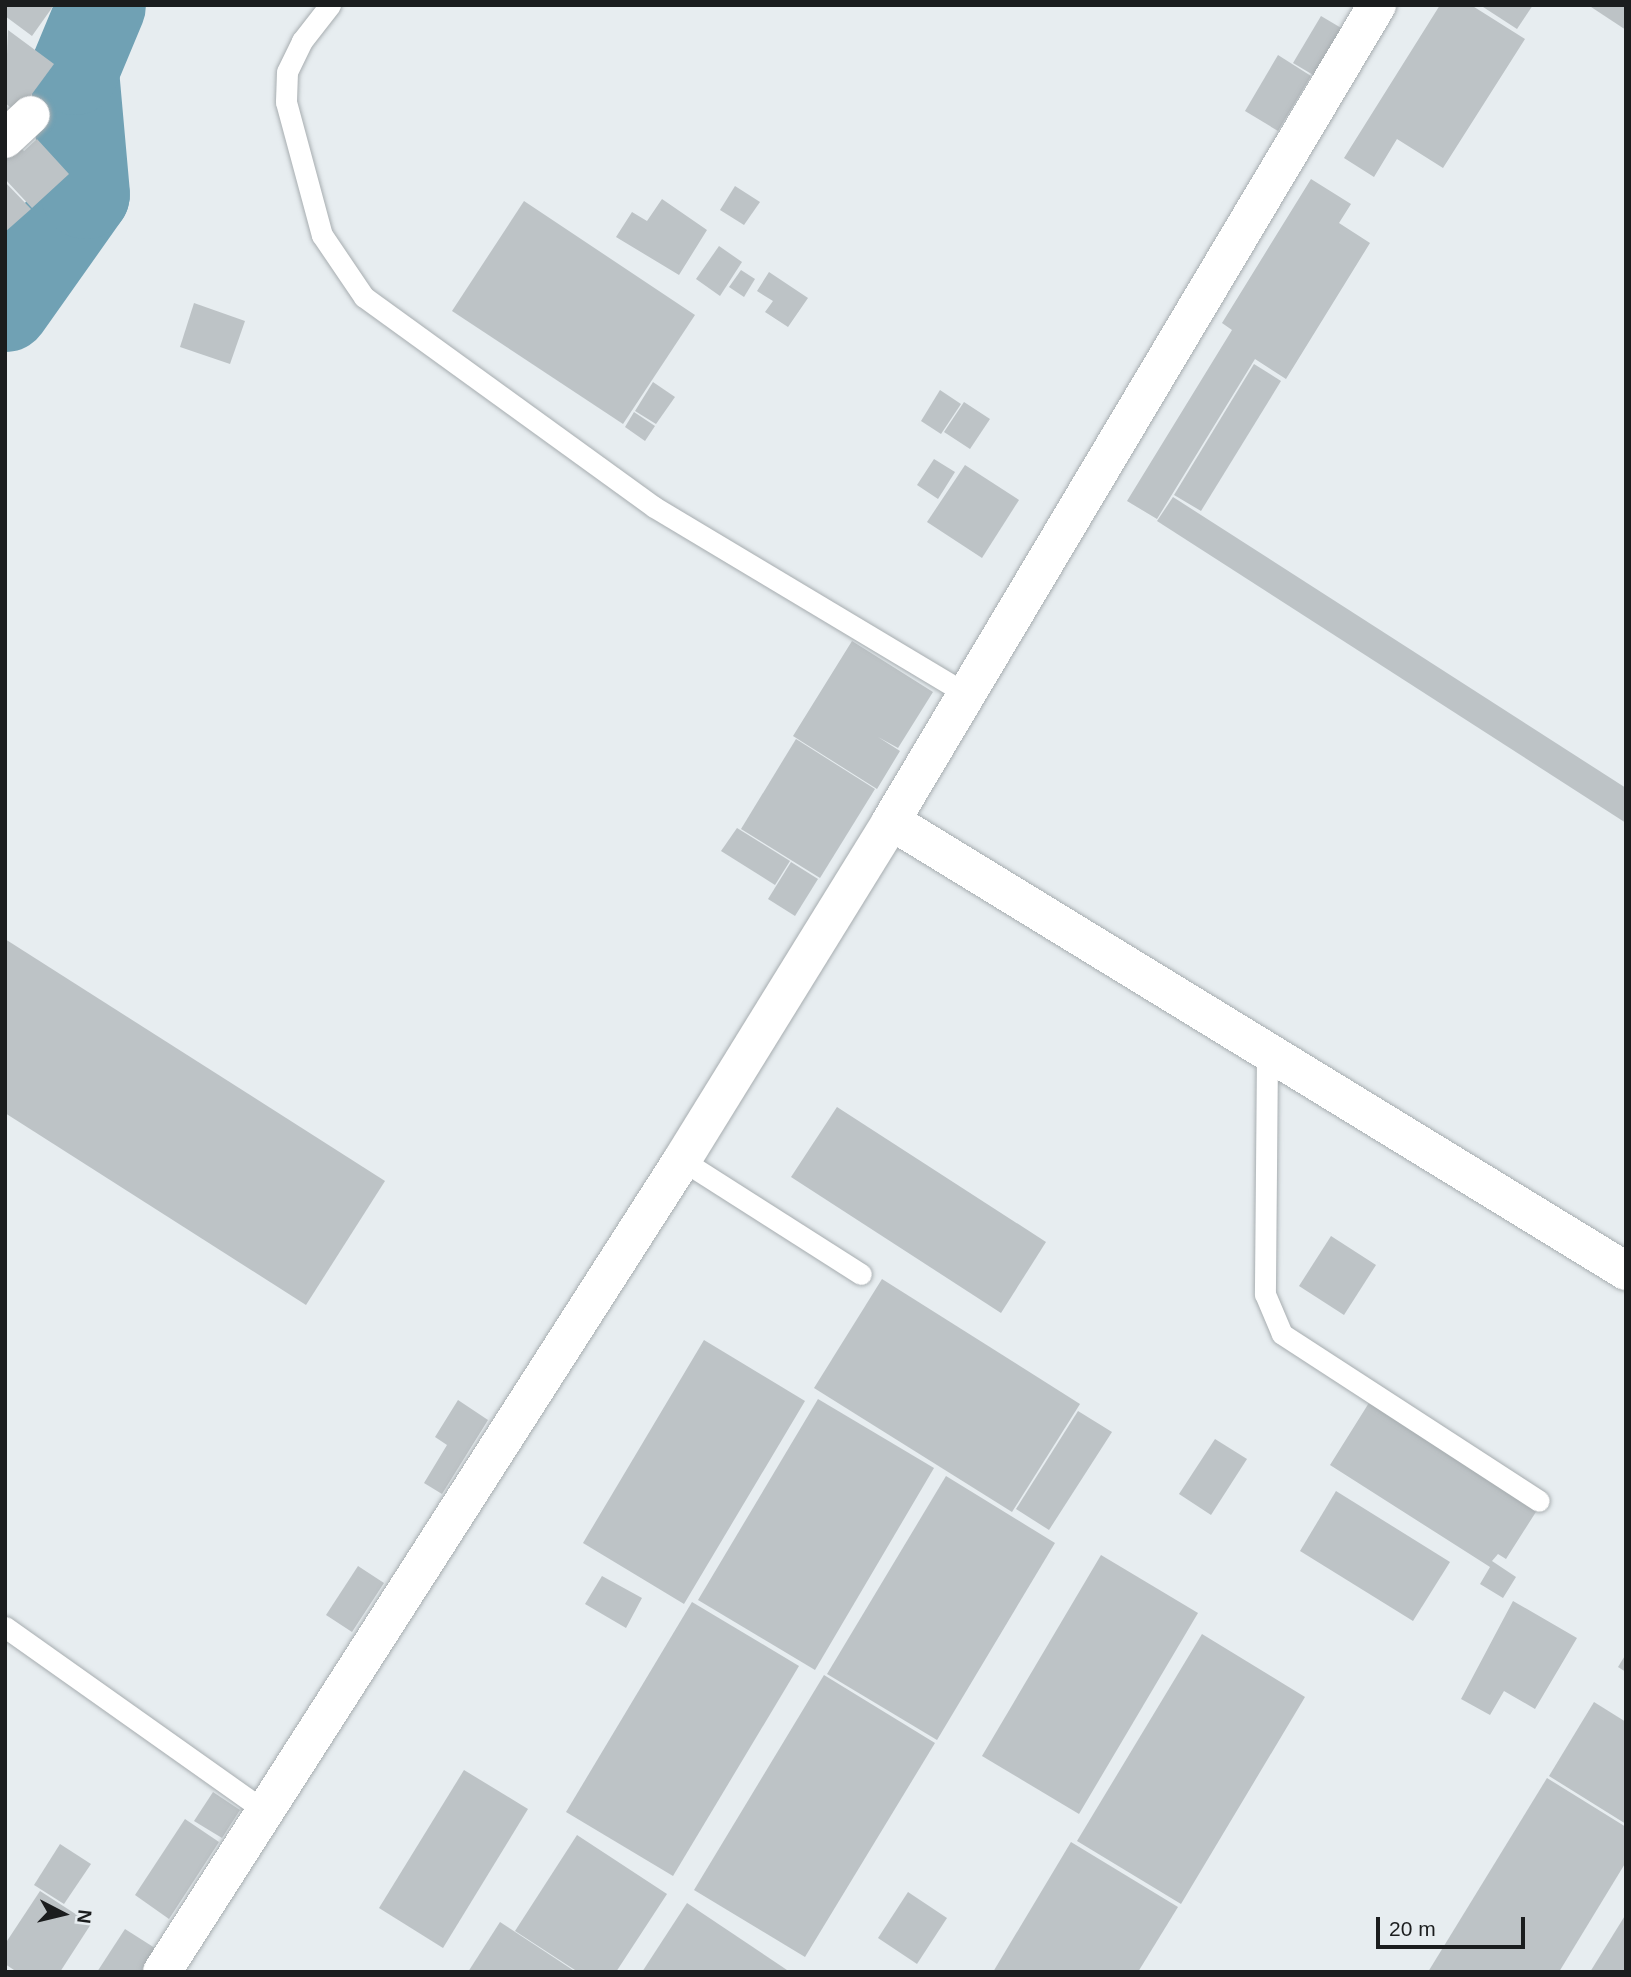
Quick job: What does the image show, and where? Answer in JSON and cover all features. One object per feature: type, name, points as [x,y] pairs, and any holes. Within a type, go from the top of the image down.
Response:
[{"type":"street","points":[[162,1972],[682,1160],[891,821],[1377,5]]},
{"type":"street","points":[[891,821],[1267,1055],[1626,1272]]},
{"type":"lane","points":[[330,5],[302,41],[287,72],[286,103],[322,235],[364,297],[654,507],[966,694]]},
{"type":"lane","points":[[1267,1055],[1265,1294],[1282,1334],[1539,1501]]},
{"type":"lane","points":[[682,1160],[861,1275]]},
{"type":"lane","points":[[5,1627],[266,1812]]},
{"type":"building","points":[[6,5],[54,5],[32,36],[5,16]]},
{"type":"building","points":[[1440,5],[1471,5],[1525,39],[1443,168],[1397,139],[1374,177],[1344,158]]},
{"type":"building","points":[[1480,5],[1533,5],[1517,29]]},
{"type":"building","points":[[1588,5],[1626,5],[1626,30]]},
{"type":"building","points":[[1321,16],[1353,35],[1325,82],[1293,63]]},
{"type":"building","points":[[8,30],[54,64],[18,113],[5,103]]},
{"type":"building","points":[[1278,55],[1311,76],[1278,131],[1245,111]]},
{"type":"building","points":[[37,139],[69,174],[32,208],[5,179],[5,150],[14,141],[24,151]]},
{"type":"building","points":[[1311,179],[1351,204],[1339,223],[1370,243],[1286,379],[1255,359],[1157,519],[1127,501],[1232,330],[1222,323]]},
{"type":"building","points":[[5,182],[31,209],[5,232]]},
{"type":"building","points":[[735,186],[760,202],[744,225],[720,210]]},
{"type":"building","points":[[662,199],[707,230],[679,275],[616,237],[632,212],[647,221]]},
{"type":"building","points":[[524,201],[695,315],[623,424],[452,311]]},
{"type":"building","points":[[719,246],[742,262],[720,296],[696,279]]},
{"type":"building","points":[[741,270],[755,279],[744,297],[729,287]]},
{"type":"building","points":[[769,272],[808,298],[788,327],[765,312],[773,301],[757,291]]},
{"type":"building","points":[[194,303],[245,321],[230,364],[180,347]]},
{"type":"building","points":[[1254,364],[1281,381],[1201,511],[1174,495]]},
{"type":"building","points":[[653,382],[675,397],[656,424],[635,411]]},
{"type":"building","points":[[940,390],[961,404],[941,434],[921,421]]},
{"type":"building","points":[[964,402],[990,419],[970,449],[944,432]]},
{"type":"building","points":[[634,412],[655,426],[645,441],[625,427]]},
{"type":"building","points":[[934,459],[955,472],[938,499],[917,485]]},
{"type":"building","points":[[965,465],[1019,500],[982,558],[927,522]]},
{"type":"building","points":[[1173,497],[1626,788],[1626,823],[1157,521]]},
{"type":"building","points":[[852,641],[933,692],[898,748],[878,737],[900,751],[877,789],[793,736]]},
{"type":"building","points":[[796,739],[875,789],[820,878],[741,829]]},
{"type":"building","points":[[737,828],[790,861],[775,885],[721,851]]},
{"type":"building","points":[[791,862],[818,879],[795,916],[768,899]]},
{"type":"building","points":[[5,939],[385,1181],[306,1305],[5,1113]]},
{"type":"building","points":[[837,1107],[1046,1242],[1001,1313],[791,1177]]},
{"type":"building","points":[[1331,1236],[1376,1265],[1344,1315],[1299,1286]]},
{"type":"building","points":[[882,1279],[1080,1404],[1012,1512],[814,1388]]},
{"type":"building","points":[[704,1340],[805,1401],[684,1604],[583,1543]]},
{"type":"building","points":[[1372,1398],[1541,1504],[1506,1559],[1498,1554],[1492,1561],[1516,1577],[1503,1598],[1480,1584],[1490,1567],[1330,1465]]},
{"type":"building","points":[[818,1399],[934,1468],[815,1670],[698,1600]]},
{"type":"building","points":[[458,1400],[488,1420],[442,1494],[424,1483],[447,1445],[435,1437]]},
{"type":"building","points":[[1078,1411],[1112,1432],[1049,1530],[1016,1509]]},
{"type":"building","points":[[1215,1439],[1247,1459],[1211,1515],[1179,1494]]},
{"type":"building","points":[[946,1476],[1055,1543],[937,1740],[827,1674]]},
{"type":"building","points":[[1336,1491],[1450,1562],[1413,1621],[1300,1551]]},
{"type":"building","points":[[1101,1555],[1198,1613],[1079,1814],[982,1756]]},
{"type":"building","points":[[358,1566],[384,1583],[352,1632],[326,1615]]},
{"type":"building","points":[[602,1576],[642,1598],[626,1628],[585,1604]]},
{"type":"building","points":[[1513,1601],[1577,1638],[1535,1709],[1504,1691],[1490,1715],[1461,1699]]},
{"type":"building","points":[[692,1602],[799,1666],[673,1876],[566,1812]]},
{"type":"building","points":[[1202,1634],[1305,1697],[1181,1904],[1077,1841]]},
{"type":"building","points":[[1626,1654],[1626,1672],[1618,1667]]},
{"type":"building","points":[[824,1675],[935,1743],[805,1957],[694,1890]]},
{"type":"building","points":[[1594,1702],[1626,1722],[1626,1824],[1549,1776]]},
{"type":"building","points":[[464,1770],[528,1809],[443,1948],[379,1908]]},
{"type":"building","points":[[1547,1778],[1626,1827],[1626,1862],[1559,1972],[1428,1972]]},
{"type":"building","points":[[213,1792],[240,1810],[222,1838],[194,1821]]},
{"type":"building","points":[[185,1819],[219,1842],[169,1919],[135,1895]]},
{"type":"building","points":[[577,1835],[667,1894],[616,1972],[578,1972],[515,1931]]},
{"type":"building","points":[[1071,1842],[1178,1907],[1138,1972],[993,1972]]},
{"type":"building","points":[[60,1844],[91,1864],[64,1904],[34,1885]]},
{"type":"building","points":[[40,1891],[91,1924],[60,1972],[17,1972],[5,1964],[5,1944]]},
{"type":"building","points":[[908,1892],[947,1918],[917,1964],[878,1938]]},
{"type":"building","points":[[687,1903],[790,1972],[642,1972]]},
{"type":"building","points":[[1626,1914],[1626,1972],[1590,1972]]},
{"type":"building","points":[[500,1922],[576,1972],[468,1972]]},
{"type":"building","points":[[125,1929],[158,1950],[144,1972],[97,1972]]},
{"type":"waterway","points":[[5,307],[85,194],[74,70],[101,5]]}]
